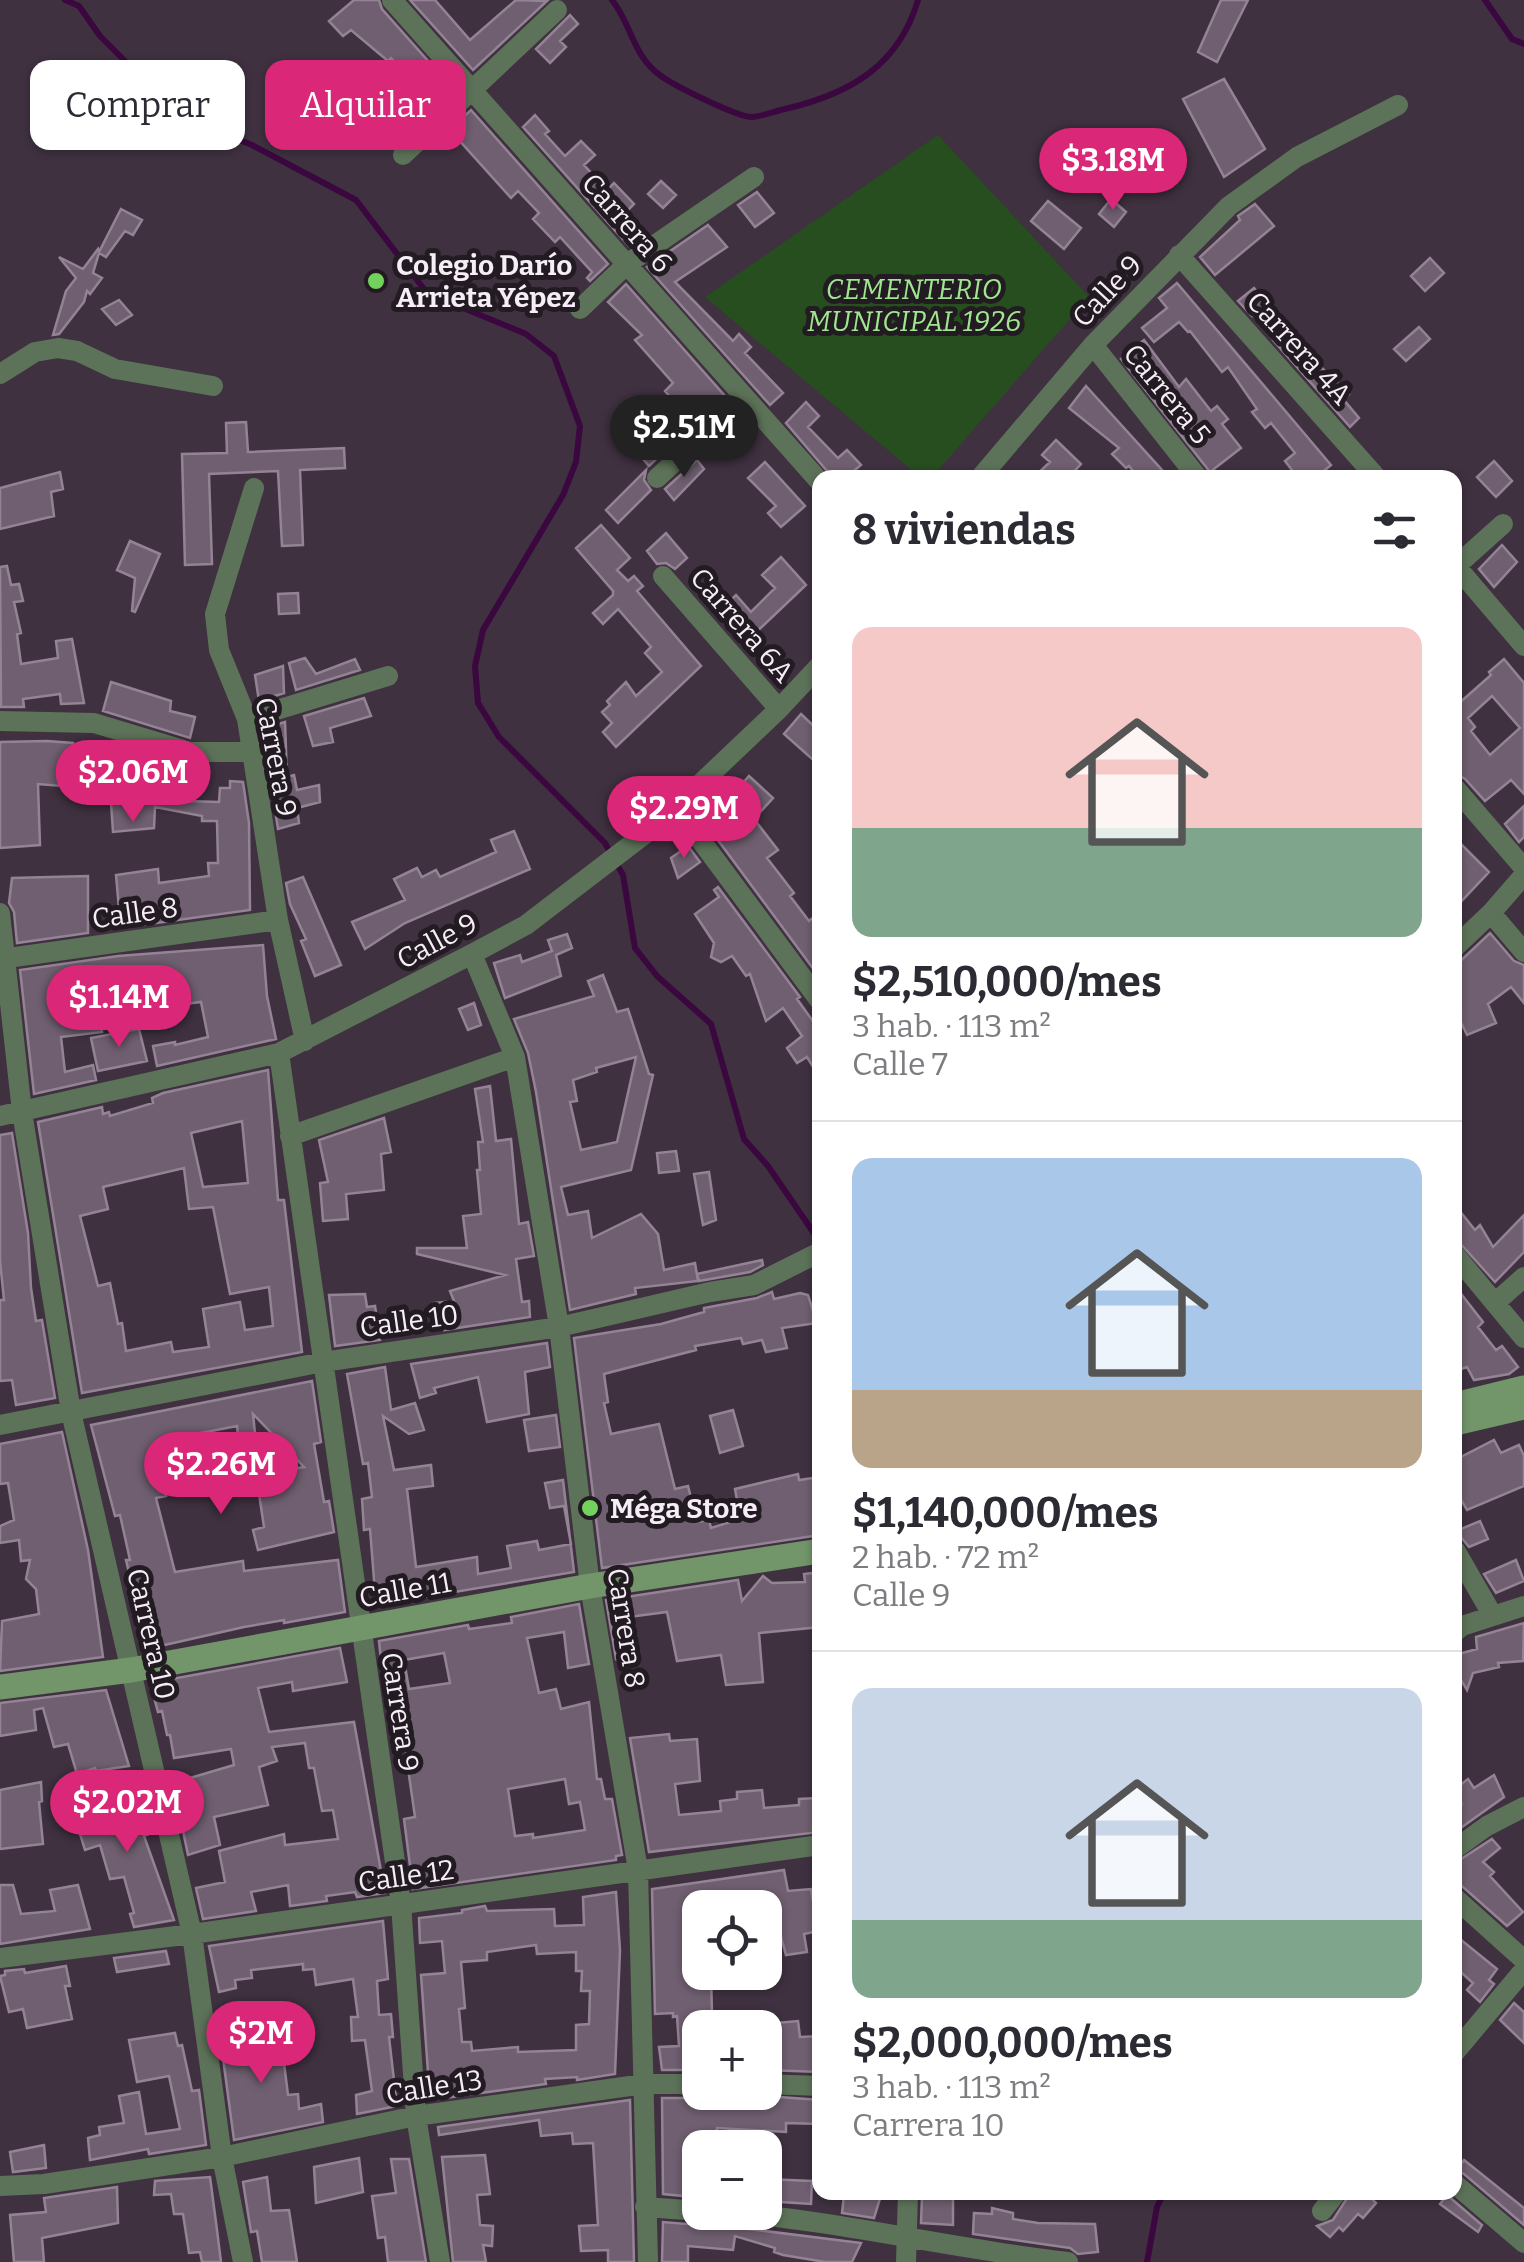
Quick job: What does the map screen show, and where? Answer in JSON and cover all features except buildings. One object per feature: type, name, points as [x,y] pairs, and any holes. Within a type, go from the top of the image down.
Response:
[{"type":"street","name":"Carrera 6","points":[[392,0],[812,473]]},
{"type":"street","points":[[402,155],[557,10]]},
{"type":"street","name":"Calle 9","points":[[993,470],[1093,345],[1229,206],[1298,158],[1398,105]]},
{"type":"street","points":[[580,309],[627,264],[754,176]]},
{"type":"street","name":"Carrera 4A","points":[[1179,254],[1370,470]]},
{"type":"street","name":"Carrera 5","points":[[1093,345],[1192,470]]},
{"type":"street","points":[[0,374],[35,352],[58,348],[77,351],[115,369],[213,386]]},
{"type":"street","points":[[657,478],[743,398]]},
{"type":"street","name":"Carrera 9","points":[[254,488],[215,614],[219,650],[247,719],[278,920],[305,1041]]},
{"type":"street","points":[[1462,560],[1502,524]]},
{"type":"street","points":[[1462,574],[1524,646]]},
{"type":"street","name":"Carrera 6A","points":[[663,576],[779,710]]},
{"type":"street","name":"Calle 9","points":[[0,1116],[279,1053],[472,954],[526,924],[658,824],[812,675]]},
{"type":"street","points":[[247,719],[388,676]]},
{"type":"street","name":"Carrera 6A","points":[[806,682],[812,690]]},
{"type":"street","points":[[0,721],[94,723],[190,752],[250,752]]},
{"type":"street","points":[[1462,796],[1524,871],[1491,913],[1462,940]]},
{"type":"street","points":[[676,807],[812,991]]},
{"type":"street","name":"Carrera 10","points":[[0,913],[22,1112],[71,1412],[192,1934],[222,2157],[243,2262]]},
{"type":"street","points":[[1491,913],[1524,952]]},
{"type":"street","name":"Calle 8","points":[[3,959],[278,920]]},
{"type":"street","name":"Carrera 8","points":[[472,954],[515,1057],[559,1327],[590,1586],[638,1870],[648,2262]]},
{"type":"street","name":"Carrera 9","points":[[279,1053],[401,1904],[416,2116],[440,2262]]},
{"type":"street","points":[[290,1136],[515,1057]]},
{"type":"street","name":"Calle 10","points":[[0,1425],[323,1362],[559,1327],[710,1292],[754,1286],[812,1256]]},
{"type":"street","points":[[1462,1264],[1524,1338]]},
{"type":"street","points":[[1496,1302],[1524,1277]]},
{"type":"street","points":[[1462,1403],[1524,1388]]},
{"type":"street","points":[[1462,1422],[1524,1407]]},
{"type":"street","name":"Calle 11","points":[[0,1688],[131,1670],[590,1586],[812,1552]]},
{"type":"street","points":[[1462,1562],[1493,1616]]},
{"type":"street","points":[[1462,1626],[1524,1606]]},
{"type":"street","points":[[1462,1844],[1524,1806]]},
{"type":"street","name":"Calle 12","points":[[0,1958],[812,1846]]},
{"type":"street","points":[[1462,1904],[1524,1960]]},
{"type":"street","points":[[1462,2044],[1524,1970]]},
{"type":"street","name":"Calle 13","points":[[0,2186],[44,2184],[222,2157],[416,2116],[644,2084],[682,2084]]},
{"type":"street","points":[[782,2085],[812,2086]]},
{"type":"street","points":[[1462,2190],[1524,2243]]},
{"type":"street","points":[[906,2262],[908,2200]]},
{"type":"street","points":[[1322,2212],[1332,2200]]},
{"type":"street","points":[[645,2207],[682,2209]]},
{"type":"street","points":[[782,2217],[984,2252],[1068,2262]]},
{"type":"green space","name":"CEMENTERIO MUNICIPAL 1926","points":[[938,135],[1089,297],[938,470],[912,470],[705,297]]},
{"type":"waterway","points":[[65,0],[79,6],[100,36],[181,117],[252,145],[356,200],[427,293],[526,334],[554,356],[580,426],[576,462],[563,495],[483,630],[475,666],[478,703],[499,737],[605,843],[623,875],[635,948],[657,976],[711,1024],[744,1139],[768,1166],[812,1230]]},
{"type":"waterway","points":[[612,0],[651,68],[720,107],[752,117],[812,102],[870,73],[899,42],[918,0]]},
{"type":"waterway","points":[[1485,0],[1512,39],[1524,44]]},
{"type":"waterway","points":[[1147,2262],[1160,2200]]},
{"type":"place","name":"Colegio Darío Arrieta Yépez","points":[[376,281]]},
{"type":"place","name":"Méga Store","points":[[590,1508]]}]
